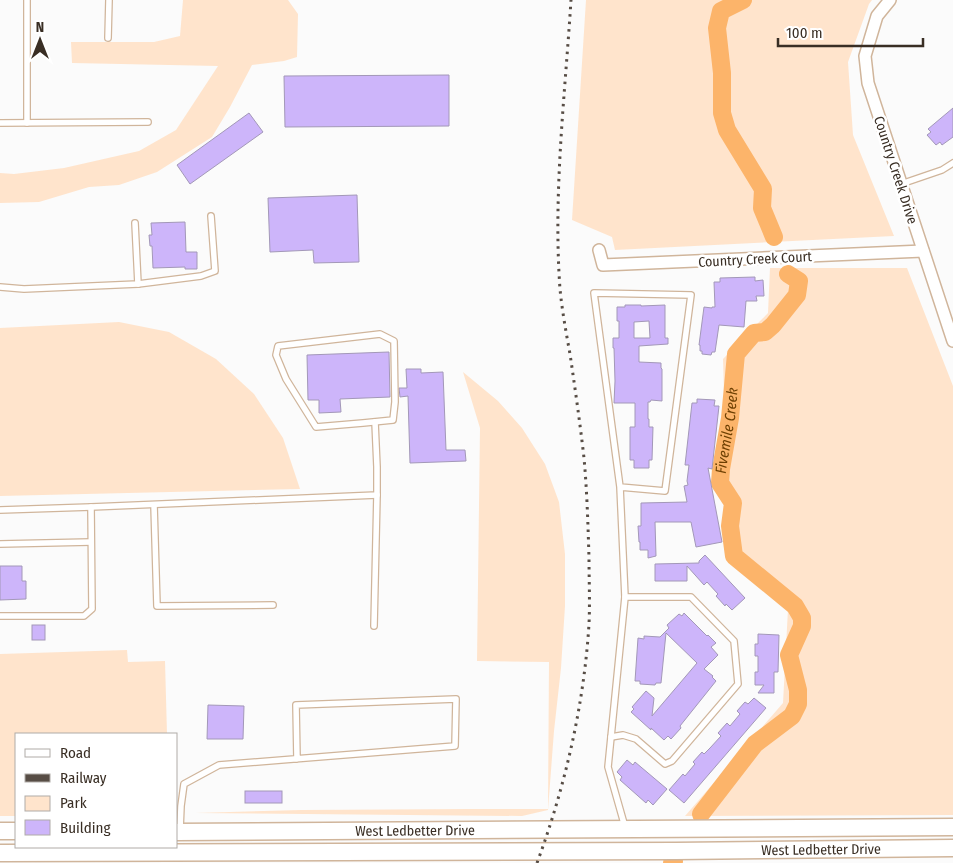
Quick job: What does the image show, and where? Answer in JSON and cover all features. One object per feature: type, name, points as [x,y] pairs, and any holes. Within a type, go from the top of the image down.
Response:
[{"type":"main road","name":"West Ledbetter Drive","points":[[178,832],[953,827]]},
{"type":"main road","points":[[626,829],[626,852]]},
{"type":"main road","points":[[0,831],[15,831]]},
{"type":"main road","points":[[178,832],[178,857]]},
{"type":"main road","name":"West Ledbetter Drive","points":[[0,853],[178,857],[953,848]]},
{"type":"street","name":"Country Creek Drive","points":[[890,0],[878,16],[865,56],[868,83],[953,341]]},
{"type":"street","name":"Country Creek Court","points":[[599,250],[604,265],[923,251]]},
{"type":"lane","points":[[27,123],[28,0]]},
{"type":"lane","points":[[108,38],[109,0]]},
{"type":"lane","points":[[0,123],[148,122]]},
{"type":"lane","points":[[901,184],[942,170],[953,163]]},
{"type":"lane","points":[[0,287],[24,289],[138,284],[201,276],[215,272],[211,216]]},
{"type":"lane","points":[[135,223],[138,284]]},
{"type":"lane","points":[[620,487],[665,491],[691,295],[594,293],[620,487],[626,597],[608,767],[626,829]]},
{"type":"lane","points":[[380,334],[394,341],[394,420],[375,422],[316,427],[286,379],[276,355],[278,346],[380,334]]},
{"type":"lane","points":[[374,626],[377,495],[375,422]]},
{"type":"lane","points":[[0,510],[377,495]]},
{"type":"lane","points":[[154,505],[157,606],[273,605]]},
{"type":"lane","points":[[0,616],[84,616],[92,609],[91,507]]},
{"type":"lane","points":[[0,544],[91,542]]},
{"type":"lane","points":[[611,737],[623,735],[636,739],[665,764],[672,761],[738,684],[734,641],[691,597],[626,597]]},
{"type":"lane","points":[[178,832],[184,784],[219,765],[297,759],[456,746],[456,699],[296,705],[297,759]]},
{"type":"green space","points":[[183,0],[288,0],[298,14],[297,57],[284,61],[252,65],[212,137],[157,172],[119,185],[89,187],[39,202],[0,203],[0,173],[14,174],[64,168],[139,151],[176,130],[218,66],[72,63],[71,42],[154,42],[180,36]]},
{"type":"green space","points":[[586,0],[872,0],[848,62],[853,135],[894,236],[615,250],[612,237],[572,220]]},
{"type":"green space","points":[[770,268],[907,268],[953,386],[953,815],[685,816],[783,703],[788,609],[729,558],[723,359],[768,313]]},
{"type":"green space","points":[[119,322],[169,332],[216,359],[254,394],[283,438],[300,489],[0,496],[0,328]]},
{"type":"green space","points":[[463,372],[498,401],[522,428],[545,464],[559,502],[565,554],[565,606],[548,810],[522,816],[195,813],[301,810],[548,809],[549,662],[477,661],[480,428]]},
{"type":"green space","points":[[127,650],[128,662],[165,661],[167,733],[15,733],[15,816],[0,816],[0,654]]},
{"type":"building","points":[[449,75],[449,126],[285,127],[284,76]]},
{"type":"building","points":[[953,108],[953,137],[942,145],[940,142],[936,145],[927,135],[931,132],[928,129]]},
{"type":"building","points":[[249,113],[263,132],[190,184],[177,165]]},
{"type":"building","points":[[357,195],[359,262],[314,263],[313,250],[270,252],[268,198]]},
{"type":"building","points":[[185,222],[186,252],[197,252],[197,269],[185,269],[185,267],[153,268],[152,246],[150,246],[149,235],[152,235],[151,223]]},
{"type":"building","points":[[755,277],[755,281],[763,280],[764,296],[756,296],[757,301],[746,301],[744,327],[719,325],[715,352],[712,352],[711,355],[702,354],[699,345],[704,307],[715,307],[714,282],[720,282],[720,278]]},
{"type":"building","points":[[625,305],[665,305],[665,338],[668,338],[668,344],[639,346],[639,362],[661,363],[662,369],[662,401],[651,400],[648,402],[649,427],[653,427],[652,460],[649,460],[649,468],[634,468],[634,460],[630,460],[630,427],[635,427],[635,403],[614,403],[613,338],[619,338],[617,307],[625,307]],"holes":[[[649,321],[650,338],[634,338],[634,322]]]},
{"type":"building","points":[[389,352],[390,397],[340,399],[341,412],[319,413],[319,400],[308,400],[307,355]]},
{"type":"building","points":[[406,369],[421,369],[421,373],[443,372],[446,450],[465,450],[466,461],[410,463],[408,396],[400,397],[399,388],[407,388]]},
{"type":"building","points":[[697,399],[715,400],[714,406],[719,406],[712,469],[708,468],[722,542],[696,547],[691,522],[655,522],[656,556],[648,558],[648,550],[640,550],[638,526],[641,526],[641,503],[687,502],[684,486],[688,485],[689,465],[685,465],[692,403],[697,403]]},
{"type":"building","points":[[705,555],[745,598],[732,610],[726,604],[725,606],[716,596],[718,594],[707,582],[704,585],[687,566],[687,581],[655,581],[655,564],[699,563]]},
{"type":"building","points":[[0,566],[22,566],[22,581],[26,581],[26,599],[0,600]]},
{"type":"building","points":[[684,613],[716,643],[711,647],[718,655],[704,669],[716,681],[680,726],[681,728],[671,739],[668,736],[664,740],[631,712],[634,709],[632,707],[646,691],[654,698],[652,716],[697,663],[666,633],[661,683],[656,683],[655,685],[640,684],[640,681],[635,681],[638,638],[644,639],[644,636],[660,637],[669,628],[667,625],[679,614],[682,616]]},
{"type":"building","points":[[32,625],[45,625],[45,640],[32,640]]},
{"type":"building","points":[[758,634],[779,635],[778,672],[774,672],[774,693],[758,693],[764,685],[755,685],[755,672],[758,672],[758,656],[755,656],[755,644],[758,644]]},
{"type":"building","points":[[754,698],[766,708],[684,803],[669,790],[683,774],[685,776],[695,764],[693,762],[702,752],[704,754],[721,736],[718,733],[727,723],[730,726],[740,714],[737,711],[745,702],[748,704]]},
{"type":"building","points":[[208,705],[244,706],[243,739],[207,739]]},
{"type":"building","points":[[627,760],[633,765],[635,762],[667,789],[653,805],[648,800],[646,803],[620,780],[622,777],[617,772]]},
{"type":"building","points":[[245,791],[282,791],[282,803],[245,803]]},
{"type":"waterway","name":"Fivemile Creek","points":[[743,0],[721,11],[717,28],[722,73],[722,113],[727,130],[763,189],[762,208],[774,237]]},
{"type":"waterway","name":"Fivemile Creek","points":[[701,814],[755,744],[792,716],[798,704],[798,690],[789,655],[802,626],[802,618],[795,606],[734,556],[730,526],[733,503],[720,483],[730,418],[736,354],[754,333],[765,332],[773,325],[797,295],[799,281],[788,274]]},
{"type":"railway","points":[[537,863],[556,805],[572,745],[583,685],[589,624],[589,558],[585,470],[576,393],[561,297],[558,253],[559,181],[571,0]]}]
